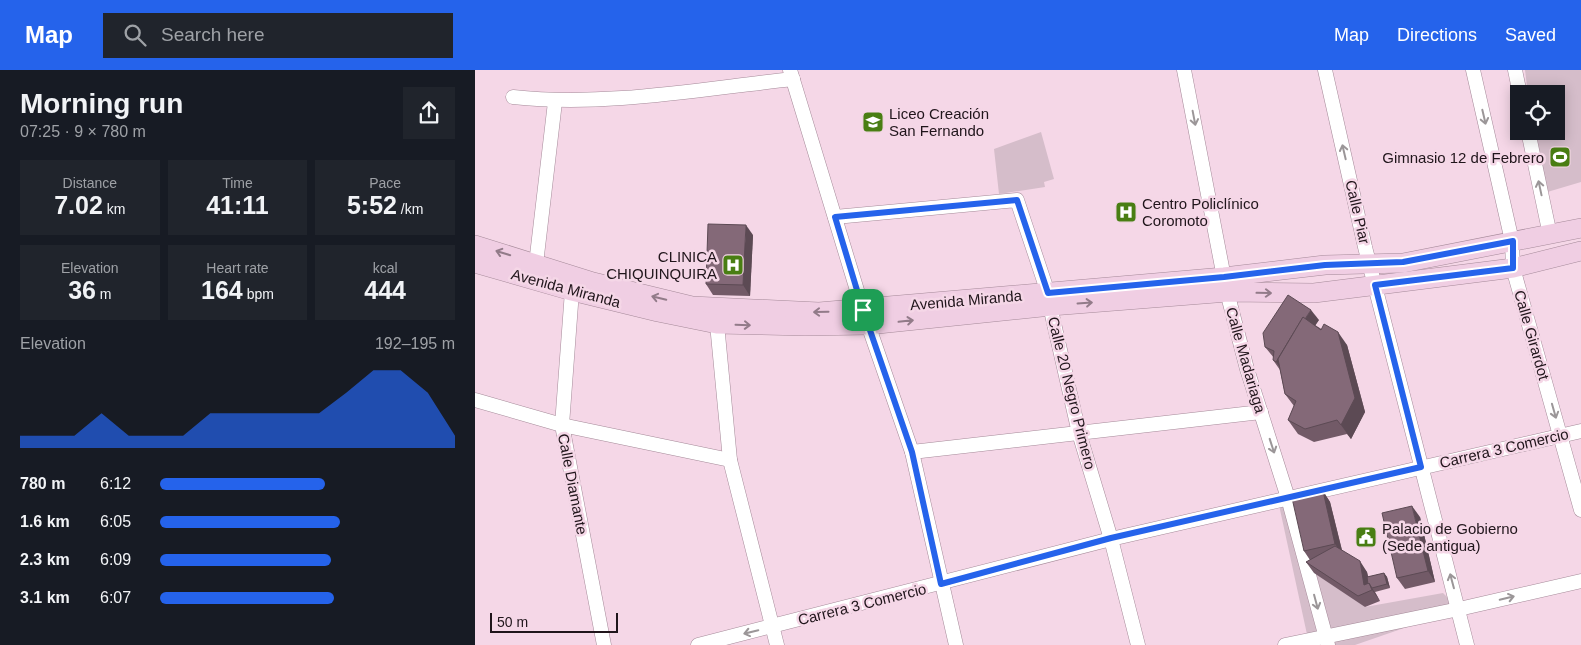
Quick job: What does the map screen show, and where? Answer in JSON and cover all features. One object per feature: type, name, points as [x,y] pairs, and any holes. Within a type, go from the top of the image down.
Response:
[{"type":"main road","name":"Avenida Miranda","points":[[475,263],[572,291],[717,324],[805,326],[866,317],[1226,285],[1325,265],[1403,262],[1581,228]]},
{"type":"main road","name":"Avenida Miranda","points":[[475,245],[593,282],[692,306],[819,312],[866,317]]},
{"type":"main road","name":"Avenida Miranda","points":[[1226,285],[1314,293],[1513,268],[1581,251]]},
{"type":"street","name":"Calle Madariaga","points":[[1184,70],[1226,285],[1247,370],[1288,498],[1327,641]]},
{"type":"street","name":"Calle Piar","points":[[1325,70],[1375,285],[1467,645]]},
{"type":"street","name":"Calle Girardot","points":[[1473,70],[1513,241],[1513,268],[1581,510]]},
{"type":"street","points":[[1515,70],[1518,85]]},
{"type":"street","points":[[513,97],[555,102],[619,98],[791,75],[866,317],[912,452],[956,645]]},
{"type":"street","points":[[536,264],[555,102]]},
{"type":"street","points":[[1530,140],[1550,235]]},
{"type":"street","name":"Calle 20 Negro Primero","points":[[835,217],[1017,200],[1049,300],[1079,433],[1111,538],[1137,645]]},
{"type":"street","name":"Calle Diamante","points":[[572,291],[562,425],[604,645]]},
{"type":"street","points":[[717,324],[730,460],[777,645]]},
{"type":"street","points":[[475,400],[562,425],[730,460]]},
{"type":"street","points":[[912,452],[1261,412]]},
{"type":"street","name":"Carrera 3 Comercio","points":[[698,645],[772,628],[1111,538],[1581,431]]},
{"type":"street","points":[[1285,645],[1327,641],[1581,581]]},
{"type":"shaded area","name":"Gimnasio 12 de Febrero","points":[[1525,70],[1581,70],[1581,182],[1544,193],[1535,140],[1565,140],[1565,85],[1527,85]]},
{"type":"shaded area","points":[[1041,132],[1054,179],[1044,182],[1045,187],[999,194],[994,149]]},
{"type":"shaded area","points":[[1293,501],[1365,607],[1443,593],[1459,609],[1355,645],[1285,645],[1308,639],[1279,505]]},
{"type":"building","name":"CLINICA CHIQUINQUIRA","points":[[708,224],[746,225],[743,285],[706,284]]},
{"type":"building","points":[[1288,295],[1311,310],[1305,319],[1303,317],[1276,362],[1273,360],[1274,351],[1265,347],[1263,333]]},
{"type":"building","points":[[1303,317],[1321,330],[1324,324],[1338,332],[1355,398],[1341,425],[1337,420],[1305,429],[1288,420],[1296,401],[1285,394],[1278,359]]},
{"type":"building","points":[[1323,491],[1335,544],[1304,551],[1292,498]]},
{"type":"building","points":[[1412,506],[1428,571],[1397,578],[1382,513]]},
{"type":"building","points":[[1335,546],[1360,561],[1364,585],[1369,583],[1372,590],[1358,596],[1306,562]]},
{"type":"building","points":[[1384,573],[1387,584],[1372,588],[1368,584],[1367,577]]},
{"type":"place","name":"Liceo Creación San Fernando","points":[[873,122]]},
{"type":"place","name":"Gimnasio 12 de Febrero","points":[[1560,157]]},
{"type":"place","name":"Centro Policlínico Coromoto","points":[[1126,212]]},
{"type":"place","name":"CLINICA CHIQUINQUIRA","points":[[733,265]]},
{"type":"place","name":"Palacio de Gobierno (Sede antigua)","points":[[1366,537]]},
{"type":"route","points":[[1017,200],[1048,293],[1224,277],[1325,265],[1403,262],[1513,241],[1513,268],[1375,285],[1421,467],[1111,538],[941,584],[912,452],[863,310],[835,217],[1017,200]]}]
